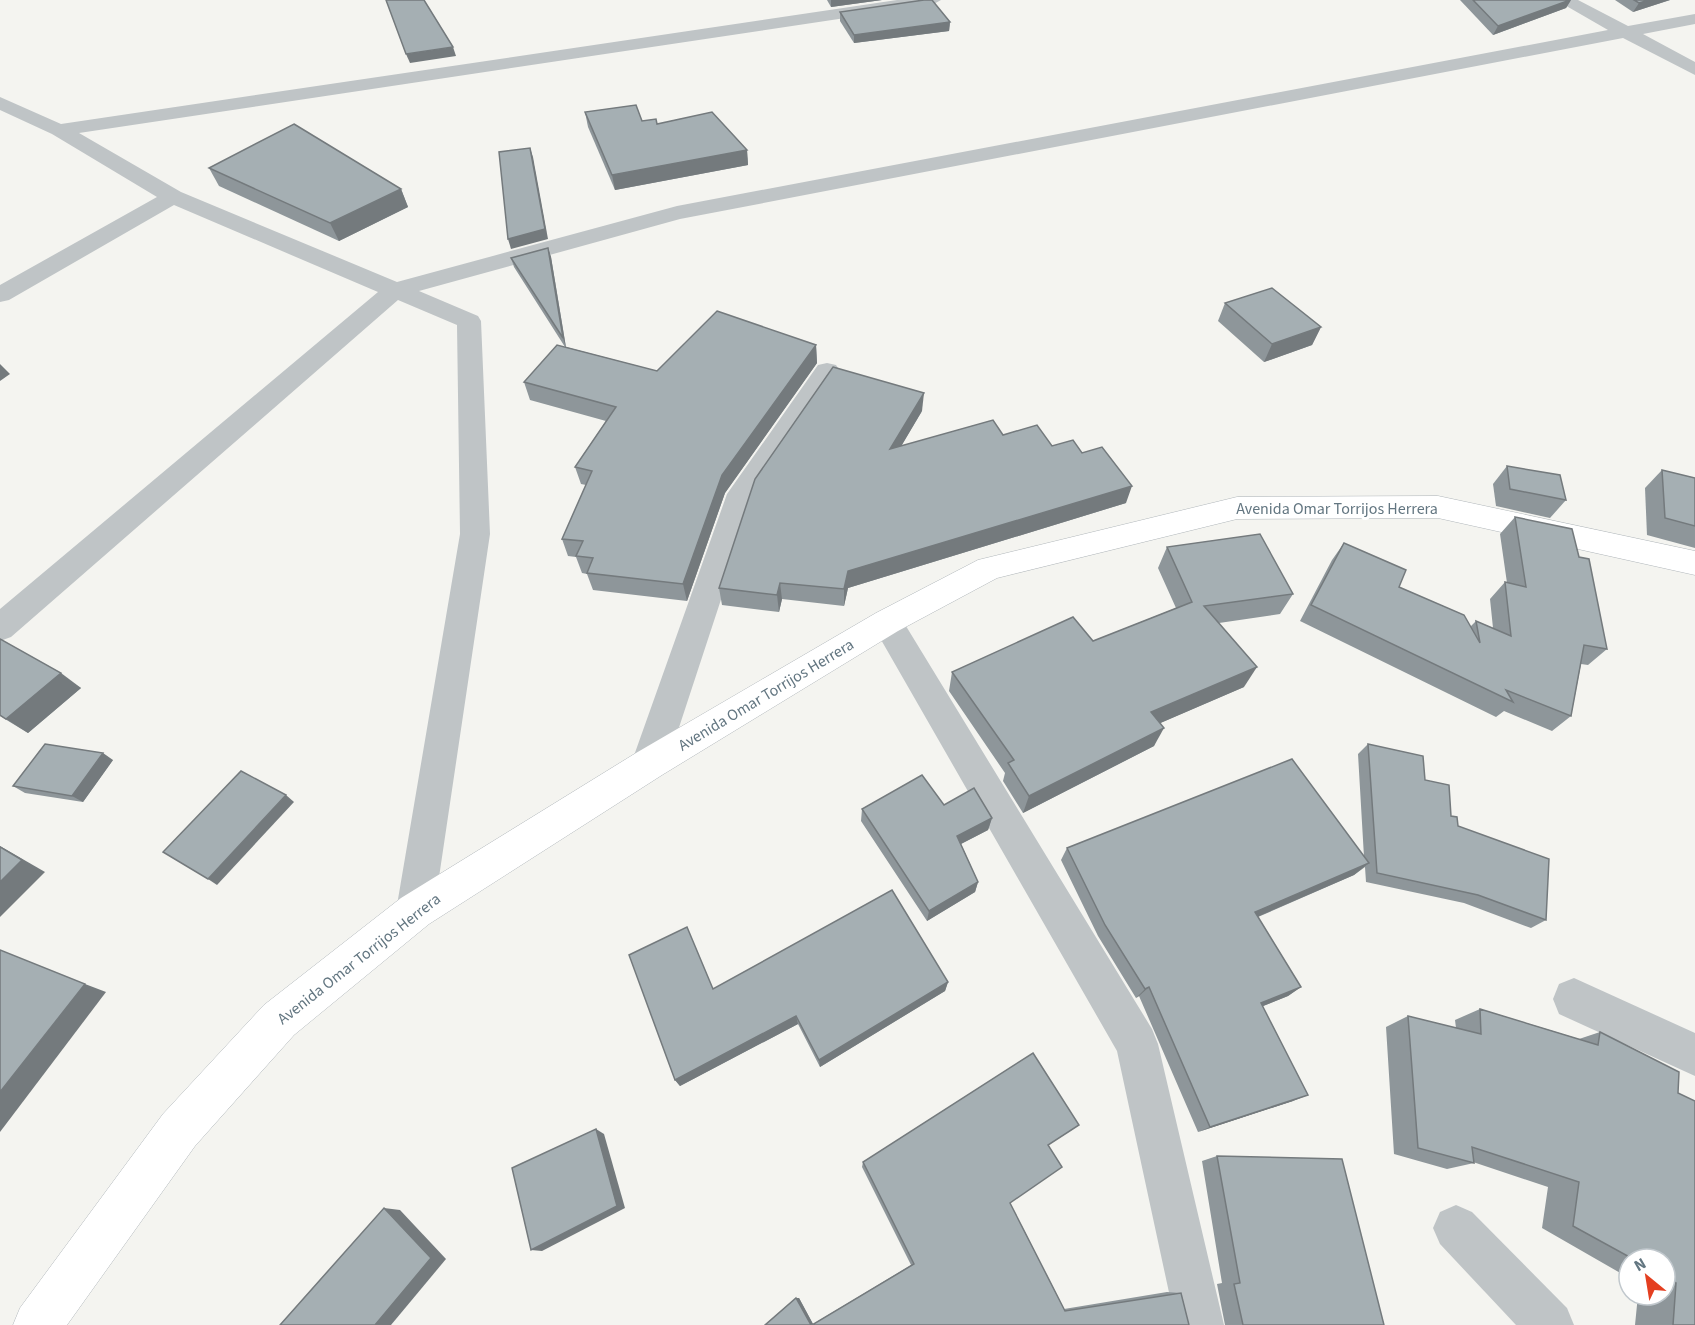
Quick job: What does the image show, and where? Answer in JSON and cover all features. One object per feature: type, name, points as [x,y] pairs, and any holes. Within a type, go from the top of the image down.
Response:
[{"type":"street","points":[[59,130],[932,0]]},
{"type":"street","points":[[1565,0],[1695,69]]},
{"type":"street","points":[[0,628],[394,290],[677,213],[1695,19]]},
{"type":"street","points":[[0,103],[59,130],[173,197],[469,321],[476,534],[415,911]]},
{"type":"street","points":[[0,295],[173,197]]},
{"type":"street","points":[[649,764],[741,494],[827,371]]},
{"type":"street","name":"Avenida Omar Torrijos Herrera","points":[[37,1325],[179,1130],[279,1020],[415,911],[649,764],[887,622],[989,568],[1237,508],[1438,507],[1695,563]]},
{"type":"street","points":[[887,622],[1137,1044],[1200,1325]]},
{"type":"street","points":[[1574,999],[1695,1055]]},
{"type":"street","points":[[1456,1228],[1550,1325]]},
{"type":"building","points":[[386,0],[424,0],[453,47],[406,54]]},
{"type":"building","points":[[932,0],[950,22],[854,35],[840,12]]},
{"type":"building","points":[[1473,0],[1570,0],[1498,26]]},
{"type":"building","points":[[636,105],[642,121],[656,119],[657,124],[712,112],[747,150],[612,175],[585,112]]},
{"type":"building","points":[[294,124],[401,189],[330,223],[209,168]]},
{"type":"building","points":[[530,148],[545,229],[508,239],[499,152]]},
{"type":"building","points":[[548,248],[563,338],[511,258]]},
{"type":"building","points":[[1272,288],[1321,327],[1272,344],[1225,303]]},
{"type":"building","points":[[717,311],[816,345],[722,475],[683,584],[587,573],[593,558],[576,556],[583,541],[562,539],[592,471],[575,467],[616,407],[524,382],[557,345],[657,371]]},
{"type":"building","points":[[833,367],[924,393],[890,449],[993,420],[1003,435],[1037,425],[1052,446],[1073,440],[1082,453],[1102,447],[1132,486],[848,571],[844,589],[780,583],[777,595],[719,588],[755,479]]},
{"type":"building","points":[[1507,466],[1560,475],[1566,500],[1510,489]]},
{"type":"building","points":[[1662,470],[1695,478],[1695,526],[1665,518]]},
{"type":"building","points":[[1515,517],[1572,529],[1579,557],[1589,559],[1607,649],[1584,645],[1571,716],[1506,690],[1513,702],[1311,605],[1344,543],[1406,570],[1399,587],[1464,615],[1480,643],[1476,621],[1511,636],[1505,582],[1526,587]]},
{"type":"building","points":[[1260,534],[1293,594],[1204,606],[1257,667],[1151,712],[1164,728],[1029,796],[1008,763],[1014,760],[952,672],[1073,617],[1093,641],[1192,602],[1167,547]]},
{"type":"building","points":[[0,639],[61,673],[6,719],[0,715]]},
{"type":"building","points":[[45,744],[103,753],[72,796],[13,786]]},
{"type":"building","points":[[1368,744],[1423,756],[1425,780],[1449,785],[1451,816],[1457,817],[1458,826],[1549,859],[1546,920],[1478,895],[1377,873]]},
{"type":"building","points":[[1292,759],[1369,863],[1255,912],[1301,987],[1261,1003],[1308,1095],[1210,1127],[1149,987],[1145,989],[1105,925],[1067,848]]},
{"type":"building","points":[[241,771],[286,795],[208,879],[163,852]]},
{"type":"building","points":[[922,775],[944,805],[974,788],[992,818],[957,836],[978,882],[929,911],[862,809]]},
{"type":"building","points":[[0,847],[22,860],[0,882]]},
{"type":"building","points":[[892,890],[948,982],[819,1060],[796,1016],[675,1080],[629,955],[687,927],[713,989]]},
{"type":"building","points":[[0,950],[85,984],[0,1092]]},
{"type":"building","points":[[1480,1009],[1598,1045],[1600,1032],[1679,1072],[1678,1093],[1695,1101],[1695,1325],[1673,1325],[1674,1307],[1677,1307],[1677,1247],[1617,1247],[1617,1250],[1573,1226],[1579,1182],[1472,1147],[1474,1163],[1418,1148],[1408,1016],[1481,1034]]},
{"type":"building","points":[[1033,1053],[1079,1125],[1048,1145],[1062,1167],[1010,1203],[1065,1311],[1181,1293],[1189,1325],[812,1325],[914,1264],[863,1162]]},
{"type":"building","points":[[596,1129],[617,1206],[531,1250],[512,1168]]},
{"type":"building","points":[[1217,1156],[1342,1159],[1384,1325],[1243,1325],[1234,1284],[1240,1283]]},
{"type":"building","points":[[384,1208],[431,1258],[375,1325],[280,1325]]},
{"type":"building","points":[[796,1298],[811,1325],[765,1325]]}]
